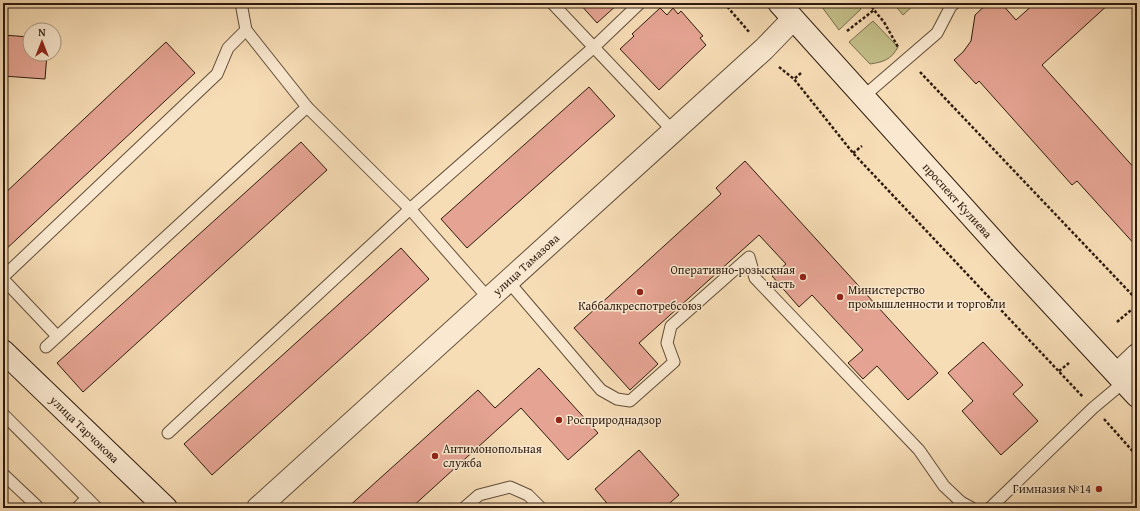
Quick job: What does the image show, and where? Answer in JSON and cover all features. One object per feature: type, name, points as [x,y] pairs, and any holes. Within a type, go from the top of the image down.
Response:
[{"type":"street","name":"проспект Кулиева","points":[[779,3],[1009,258],[1126,384]]},
{"type":"street","name":"улица Тамазова","points":[[258,508],[764,49],[793,19]]},
{"type":"street","name":"улица Тарчокова","points":[[3,351],[166,508]]},
{"type":"street","points":[[1126,384],[1137,355]]},
{"type":"lane","points":[[241,3],[246,30],[307,106],[410,209],[489,299]]},
{"type":"lane","points":[[552,3],[673,131]]},
{"type":"lane","points":[[168,433],[410,209],[594,47],[640,3]]},
{"type":"lane","points":[[864,96],[937,33],[955,3]]},
{"type":"lane","points":[[58,336],[3,278],[217,74],[228,48],[246,30]]},
{"type":"lane","points":[[46,347],[307,106]]},
{"type":"lane","points":[[508,281],[602,390],[617,399],[630,401],[674,362],[666,343],[671,326],[749,257],[755,278],[920,450],[944,486],[961,502],[972,508]]},
{"type":"lane","points":[[990,508],[1093,408],[1126,384]]},
{"type":"lane","points":[[3,414],[97,508]]},
{"type":"lane","points":[[3,474],[37,506],[35,508]]},
{"type":"lane","points":[[464,508],[479,495],[510,486],[528,495],[540,508]]},
{"type":"lane","points":[[77,508],[87,498]]},
{"type":"path","points":[[724,3],[751,35]]},
{"type":"path","points":[[869,3],[884,22],[898,47]]},
{"type":"path","points":[[847,31],[874,10]]},
{"type":"path","points":[[779,67],[794,79],[853,153],[1059,371],[1137,456]]},
{"type":"path","points":[[920,72],[1137,300]]},
{"type":"path","points":[[794,79],[801,73]]},
{"type":"path","points":[[853,153],[862,146]]},
{"type":"path","points":[[1117,322],[1137,305]]},
{"type":"path","points":[[1059,371],[1069,364]]},
{"type":"shaded area","points":[[819,3],[856,3],[861,9],[839,30]]},
{"type":"shaded area","points":[[893,3],[916,3],[903,15]]},
{"type":"shaded area","points":[[873,21],[898,47],[886,60],[870,64],[849,42]]},
{"type":"building","points":[[579,3],[619,3],[597,23]]},
{"type":"building","points":[[988,3],[1001,3],[1016,20],[1035,3],[1110,3],[1042,65],[1137,171],[1137,247],[1077,181],[1072,185],[979,81],[976,84],[954,60],[963,52],[971,41],[975,15]]},
{"type":"building","points":[[660,8],[667,15],[673,8],[678,14],[681,11],[703,36],[700,38],[706,45],[659,90],[620,49],[634,36],[632,34]]},
{"type":"building","points":[[3,35],[22,36],[22,62],[46,62],[45,79],[3,76]]},
{"type":"building","points":[[166,42],[195,73],[3,252],[3,195]]},
{"type":"building","points":[[589,87],[615,116],[467,248],[441,219]]},
{"type":"building","points":[[301,142],[327,170],[83,392],[57,363]]},
{"type":"building","points":[[745,161],[938,373],[908,400],[877,366],[863,379],[848,363],[863,350],[812,295],[799,307],[772,276],[786,264],[759,235],[639,343],[658,364],[630,390],[574,328],[721,194],[716,188]]},
{"type":"building","points":[[401,248],[429,279],[212,475],[184,444]]},
{"type":"building","points":[[983,342],[1023,385],[1013,394],[1038,421],[1001,455],[962,411],[973,401],[948,373]]},
{"type":"building","points":[[539,368],[598,433],[568,460],[521,408],[411,508],[347,508],[478,390],[495,408]]},
{"type":"building","points":[[639,450],[679,495],[664,508],[611,508],[595,489]]},
{"type":"place","name":"Оперативно-розыскная часть","points":[[803,277]]},
{"type":"place","name":"Каббалкреспотребсоюз","points":[[640,292]]},
{"type":"place","name":"Министерство промышленности и торговли","points":[[840,297]]},
{"type":"place","name":"Росприроднадзор","points":[[559,420]]},
{"type":"place","name":"Антимонопольная служба","points":[[435,456]]},
{"type":"place","name":"Гимназия №14","points":[[1099,489]]}]
